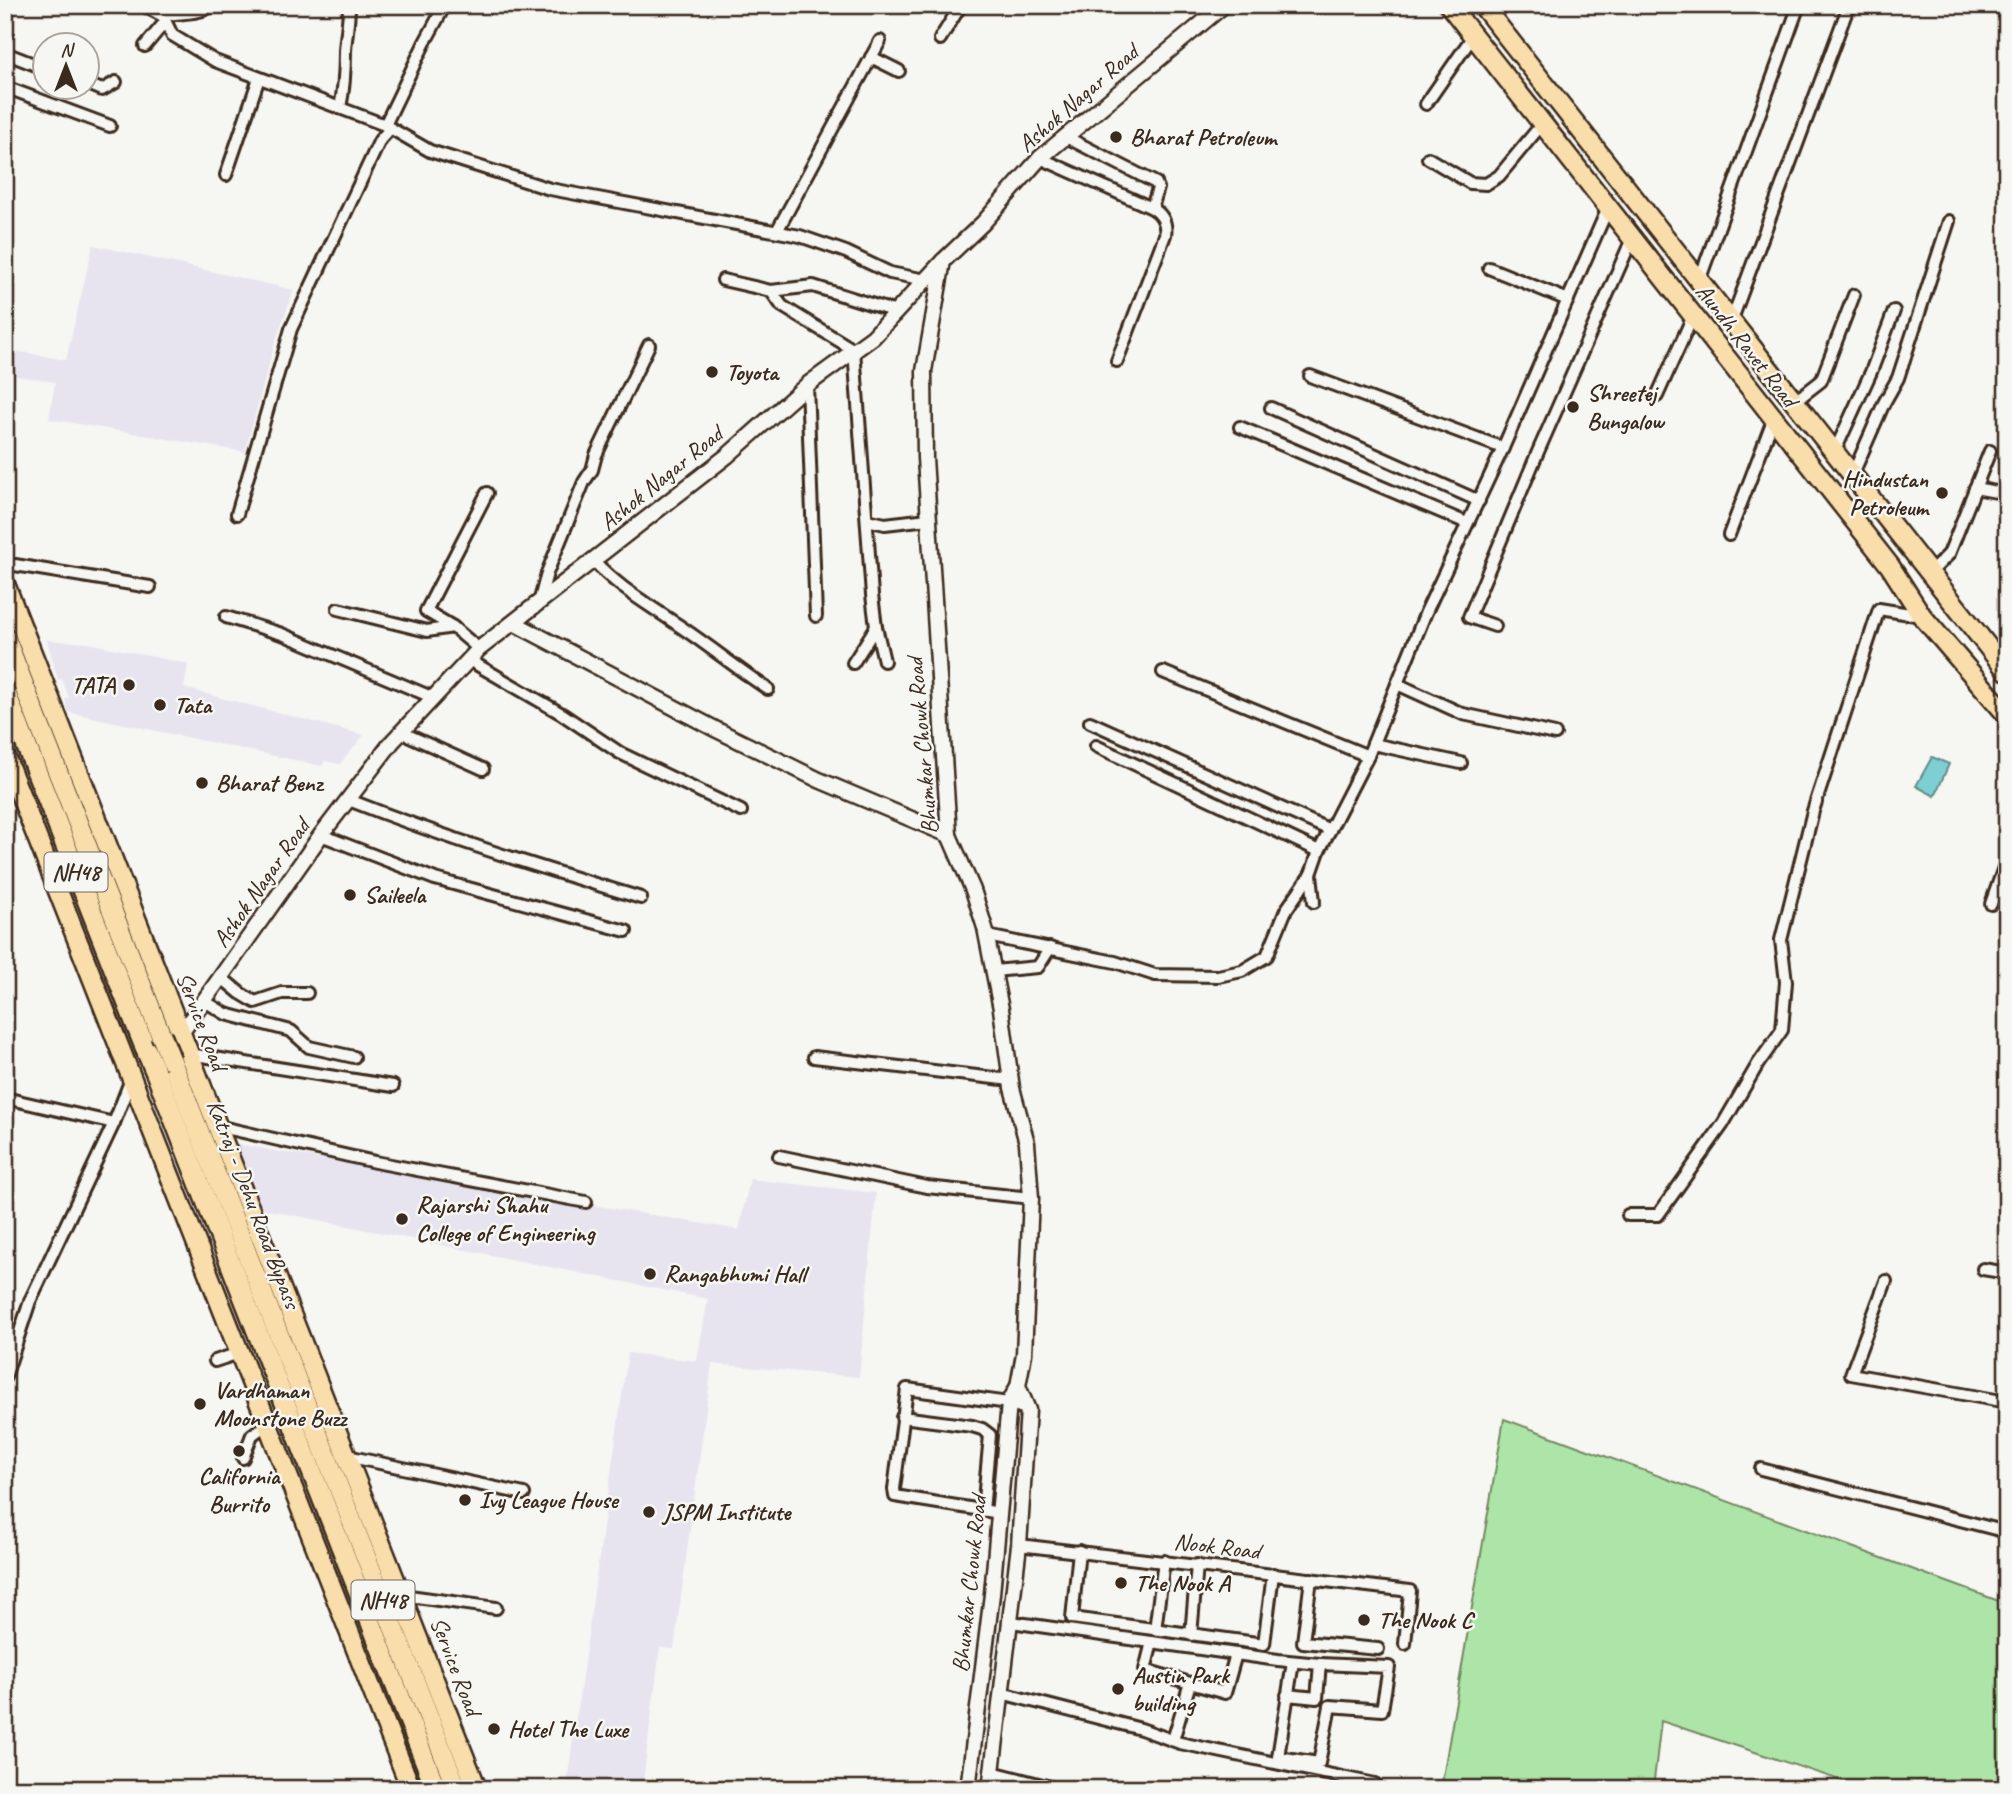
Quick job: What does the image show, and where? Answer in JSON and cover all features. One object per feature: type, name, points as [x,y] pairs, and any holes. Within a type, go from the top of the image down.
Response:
[{"type":"highway","name":"Katraj - Dehu Road Bypass","points":[[5,637],[161,1035],[180,1057],[457,1789]]},
{"type":"highway","name":"Katraj - Dehu Road Bypass","points":[[5,691],[436,1789]]},
{"type":"main road","name":"Aundh Ravet Road","points":[[1449,5],[1890,566],[1922,616],[2007,715]]},
{"type":"main road","name":"Aundh Ravet Road","points":[[1482,5],[2007,671]]},
{"type":"main road","name":"Service Road","points":[[5,584],[182,1036],[180,1057],[217,1126],[477,1789]]},
{"type":"main road","points":[[5,756],[411,1789]]},
{"type":"street","points":[[340,108],[345,80],[345,48],[350,27],[349,5]]},
{"type":"street","points":[[237,514],[291,329],[425,42],[445,5]]},
{"type":"street","points":[[940,39],[961,5]]},
{"type":"street","name":"Ashok Nagar Road","points":[[131,1079],[182,1036],[321,835],[401,732],[474,654],[727,456],[807,385],[873,337],[943,261],[983,223],[1040,158],[1224,5]]},
{"type":"street","points":[[1699,281],[1799,5]]},
{"type":"street","points":[[1731,322],[1849,5]]},
{"type":"street","points":[[144,6],[164,19],[172,36],[215,61],[387,127],[430,151],[550,189],[800,236],[846,252],[890,273],[926,280]]},
{"type":"street","points":[[145,46],[164,19],[177,12],[208,7]]},
{"type":"street","points":[[1426,104],[1473,36]]},
{"type":"street","points":[[776,231],[880,41]]},
{"type":"street","points":[[5,53],[32,64]]},
{"type":"street","points":[[871,57],[899,71]]},
{"type":"street","points":[[226,175],[259,78]]},
{"type":"street","points":[[102,90],[116,82]]},
{"type":"street","points":[[5,87],[110,126]]},
{"type":"street","points":[[1428,158],[1471,183],[1486,184],[1499,176],[1542,124]]},
{"type":"street","points":[[1064,136],[1156,183],[1158,188],[1152,208]]},
{"type":"street","points":[[1040,158],[1152,208],[1166,224],[1165,235],[1117,361]]},
{"type":"street","points":[[987,936],[1115,962],[1155,975],[1218,976],[1242,971],[1267,956],[1286,911],[1311,874],[1319,851],[1368,756],[1426,612],[1503,448],[1608,208]]},
{"type":"street","points":[[1852,476],[1898,378],[1949,222]]},
{"type":"street","points":[[1495,626],[1469,617],[1562,396],[1632,239]]},
{"type":"street","name":"Bhumkar Chowk Road","points":[[943,261],[925,371],[925,458],[949,835],[973,890],[987,936],[1011,1080],[1027,1143],[1031,1198],[1024,1354],[1018,1385],[1009,1404],[989,1619],[968,1789]]},
{"type":"street","points":[[1489,268],[1568,300]]},
{"type":"street","points":[[723,280],[771,291],[813,286],[896,312]]},
{"type":"street","points":[[771,291],[782,306],[853,350],[876,627],[884,661]]},
{"type":"street","points":[[1794,402],[1821,381],[1854,295]]},
{"type":"street","points":[[1833,453],[1871,372],[1894,311]]},
{"type":"street","points":[[1657,396],[1693,316]]},
{"type":"street","points":[[539,603],[547,573],[584,482],[649,345]]},
{"type":"street","points":[[1310,376],[1503,448]]},
{"type":"street","points":[[807,385],[816,616]]},
{"type":"street","points":[[1271,408],[1479,501]]},
{"type":"street","points":[[1729,535],[1773,420]]},
{"type":"street","points":[[1240,427],[1467,523]]},
{"type":"street","points":[[1928,574],[1950,554],[1990,451]]},
{"type":"street","points":[[1975,488],[2007,494]]},
{"type":"street","points":[[487,493],[426,611],[453,627],[474,654],[620,753],[741,811]]},
{"type":"street","points":[[867,520],[885,524],[928,519]]},
{"type":"street","points":[[594,561],[614,582],[768,689]]},
{"type":"street","points":[[5,567],[15,565],[150,587]]},
{"type":"street","points":[[338,609],[427,631],[453,627]]},
{"type":"street","points":[[1628,1215],[1658,1215],[1723,1124],[1782,1030],[1786,982],[1781,940],[1813,811],[1879,609],[1922,616]]},
{"type":"street","points":[[226,617],[282,634],[434,698]]},
{"type":"street","points":[[514,623],[808,775],[949,835]]},
{"type":"street","points":[[853,663],[876,627]]},
{"type":"street","points":[[1163,672],[1368,756]]},
{"type":"street","points":[[1397,684],[1463,714],[1555,734]]},
{"type":"street","points":[[1090,722],[1330,830]]},
{"type":"street","points":[[401,732],[483,769]]},
{"type":"street","points":[[1373,744],[1461,763]]},
{"type":"street","points":[[1096,747],[1319,851]]},
{"type":"street","points":[[349,800],[520,861],[641,898]]},
{"type":"street","points":[[321,835],[435,879],[626,931]]},
{"type":"street","points":[[1991,904],[2007,859]]},
{"type":"street","points":[[1311,874],[1314,902]]},
{"type":"street","points":[[993,971],[1038,967],[1050,948]]},
{"type":"street","points":[[222,978],[255,1002],[282,993],[307,993]]},
{"type":"street","points":[[206,1002],[226,1014],[291,1031],[309,1047],[355,1057]]},
{"type":"street","points":[[180,1057],[393,1086]]},
{"type":"street","points":[[814,1058],[1011,1080]]},
{"type":"street","points":[[5,1377],[30,1301],[114,1123],[131,1079]]},
{"type":"street","points":[[5,1098],[114,1123]]},
{"type":"street","points":[[217,1126],[375,1162],[586,1202]]},
{"type":"street","points":[[779,1156],[927,1188],[1031,1198]]},
{"type":"street","points":[[1983,1269],[2007,1273]]},
{"type":"street","points":[[1886,1281],[1851,1374],[2007,1402]]},
{"type":"street","points":[[215,1361],[239,1353]]},
{"type":"street","name":"Bhumkar Chowk Road","points":[[990,1789],[1019,1545],[1028,1410],[1018,1385]]},
{"type":"street","points":[[1000,1513],[895,1496],[907,1389],[1009,1404],[1028,1410]]},
{"type":"street","points":[[902,1417],[972,1426],[990,1435],[983,1511]]},
{"type":"street","points":[[243,1458],[252,1435],[267,1424]]},
{"type":"street","points":[[347,1456],[524,1494]]},
{"type":"street","points":[[1761,1469],[2007,1532]]},
{"type":"street","name":"Nook Road","points":[[1019,1545],[1410,1591],[1405,1644]]},
{"type":"street","points":[[1079,1551],[1072,1618],[1264,1644],[1273,1574]]},
{"type":"street","points":[[1155,1630],[1164,1561]]},
{"type":"street","points":[[1191,1635],[1197,1565]]},
{"type":"street","points":[[1311,1579],[1303,1642],[1378,1649]]},
{"type":"street","points":[[402,1595],[496,1608]]},
{"type":"street","points":[[989,1619],[1293,1662],[1389,1667],[1382,1710],[1330,1706],[1319,1763],[1278,1757],[1293,1662]]},
{"type":"street","points":[[1152,1642],[1145,1670],[1225,1692],[1236,1654]]},
{"type":"street","points":[[1287,1695],[1317,1698],[1320,1664]]},
{"type":"street","points":[[1173,1740],[1191,1683]]},
{"type":"street","points":[[1001,1693],[1173,1740],[1359,1785],[1375,1784]]},
{"type":"street","points":[[992,1772],[1058,1789]]},
{"type":"shaded area","points":[[93,245],[294,290],[275,342],[245,452],[49,419],[55,382],[5,374],[5,349],[66,360]]},
{"type":"shaded area","name":"Tata","points":[[47,640],[88,643],[188,664],[184,688],[364,735],[340,764],[325,761],[322,766],[68,712],[65,699],[69,698],[62,679],[58,680]]},
{"type":"shaded area","name":"JSPM Institute","points":[[230,1143],[739,1230],[750,1179],[876,1193],[859,1377],[712,1364],[674,1649],[660,1648],[642,1789],[566,1789],[628,1353],[697,1361],[708,1299],[258,1208]]},
{"type":"green space","points":[[1504,1419],[2007,1604],[2007,1789],[1867,1789],[1661,1721],[1653,1789],[1441,1789]]},
{"type":"water","points":[[1932,757],[1949,764],[1935,796],[1916,786]]},
{"type":"place","name":"Bharat Petroleum","points":[[1116,137]]},
{"type":"place","name":"Toyota","points":[[712,372]]},
{"type":"place","name":"Shreetej Bungalow","points":[[1573,407]]},
{"type":"place","name":"Hindustan Petroleum","points":[[1942,493]]},
{"type":"place","name":"TATA","points":[[129,685]]},
{"type":"place","name":"Tata","points":[[160,705]]},
{"type":"place","name":"Bharat Benz","points":[[202,783]]},
{"type":"place","name":"Saileela","points":[[350,895]]},
{"type":"place","name":"Rajarshi Shahu College of Engineering","points":[[402,1219]]},
{"type":"place","name":"Rangabhumi Hall","points":[[650,1274]]},
{"type":"place","name":"Vardhaman Moonstone Buzz","points":[[200,1404]]},
{"type":"place","name":"California Burrito","points":[[239,1451]]},
{"type":"place","name":"Ivy League House","points":[[465,1500]]},
{"type":"place","name":"JSPM Institute","points":[[649,1512]]},
{"type":"place","name":"The Nook A","points":[[1121,1583]]},
{"type":"place","name":"The Nook C","points":[[1364,1620]]},
{"type":"place","name":"Austin Park building","points":[[1118,1689]]},
{"type":"place","name":"Hotel The Luxe","points":[[494,1729]]}]
